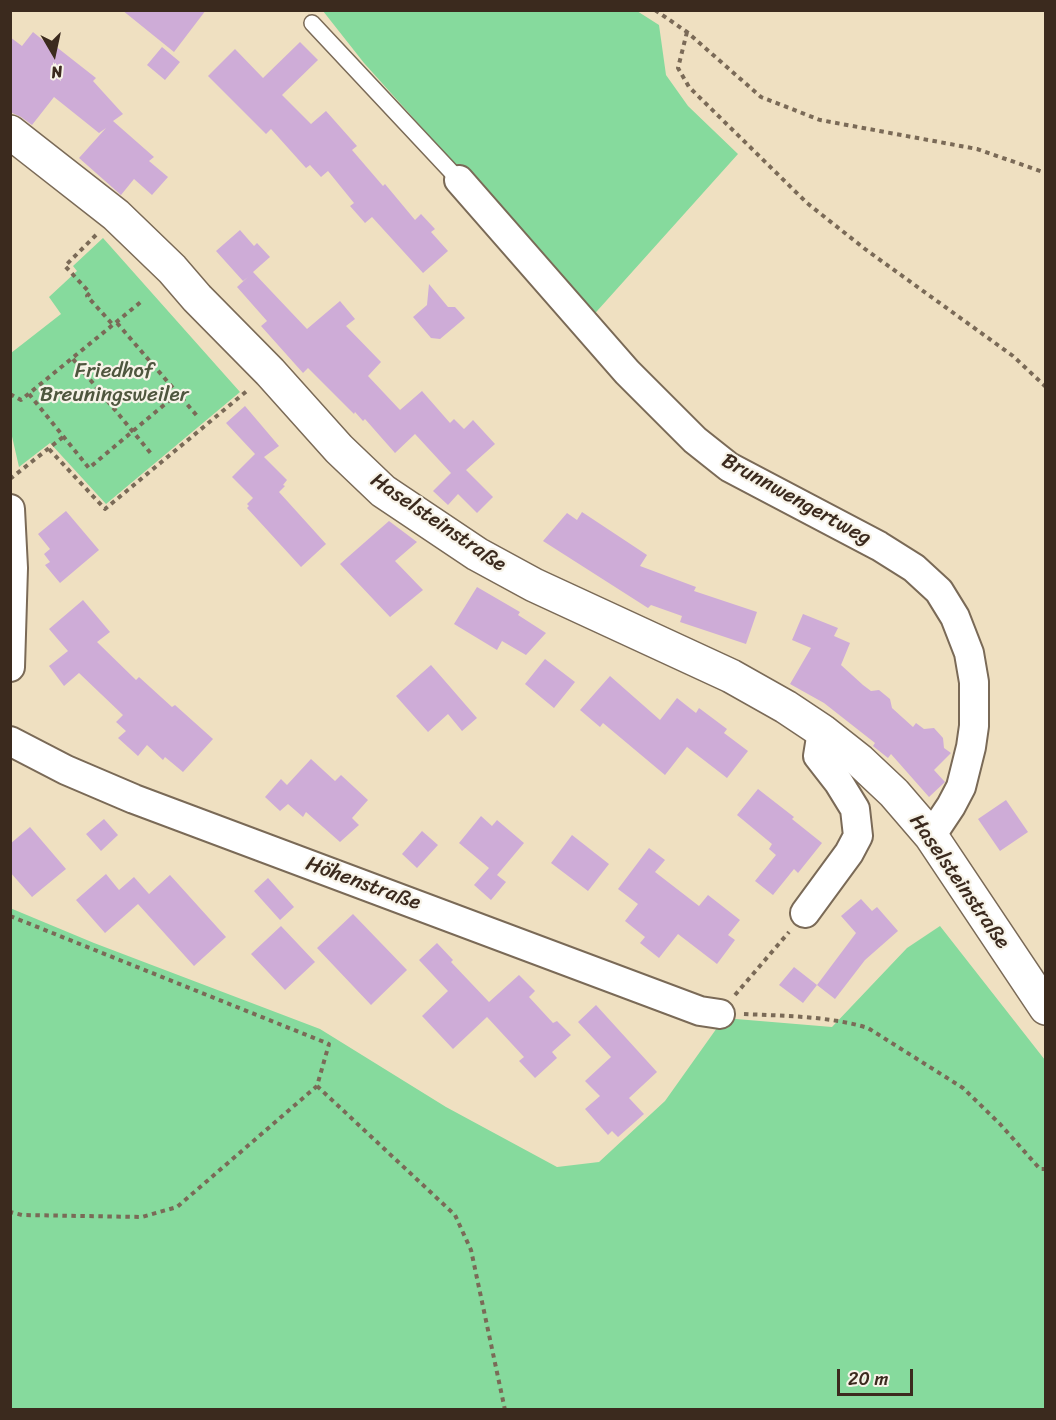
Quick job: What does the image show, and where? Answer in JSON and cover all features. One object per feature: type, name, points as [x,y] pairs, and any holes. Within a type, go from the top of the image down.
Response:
[{"type":"street","name":"Haselsteinstraße","points":[[10,132],[116,215],[172,269],[339,449],[383,491],[477,554],[534,585],[731,676],[786,707],[822,731],[869,769],[894,793],[931,836],[1046,1008]]},
{"type":"street","name":"Brunnwengertweg","points":[[459,180],[627,372],[695,440],[729,467],[879,546],[914,568],[939,591],[955,617],[969,653],[974,682],[974,726],[961,787],[931,836]]},
{"type":"street","points":[[10,509],[13,568],[10,667]]},
{"type":"street","points":[[805,913],[849,853],[858,836],[855,809],[818,756],[822,731]]},
{"type":"street","name":"Höhenstraße","points":[[10,741],[66,770],[134,799],[700,1011],[720,1014]]},
{"type":"lane","points":[[312,23],[459,180]]},
{"type":"path","points":[[656,10],[687,32],[761,97],[820,120],[977,149],[1046,173]]},
{"type":"path","points":[[687,32],[678,68],[689,87],[807,203],[1013,356],[1046,387]]},
{"type":"path","points":[[116,215],[65,266],[90,293],[87,296],[198,417]]},
{"type":"path","points":[[10,394],[21,400],[142,301]]},
{"type":"path","points":[[73,359],[153,456]]},
{"type":"path","points":[[49,449],[105,509],[270,372]]},
{"type":"path","points":[[29,394],[89,468],[177,394]]},
{"type":"path","points":[[10,479],[63,437]]},
{"type":"path","points":[[720,1014],[805,913]]},
{"type":"path","points":[[10,916],[329,1044],[317,1086],[177,1207],[142,1217],[22,1215],[10,1212]]},
{"type":"path","points":[[720,1014],[802,1017],[852,1023],[868,1029],[963,1088],[1000,1124],[1040,1169],[1046,1169]]},
{"type":"path","points":[[317,1086],[454,1215],[471,1250],[505,1410]]},
{"type":"green space","points":[[323,11],[637,11],[659,25],[666,75],[688,106],[738,154],[589,320],[511,227],[364,63]]},
{"type":"green space","name":"Friedhof Breuningsweiler","points":[[103,238],[240,392],[106,504],[50,443],[19,467],[11,432],[11,353],[61,314],[49,297],[77,271],[73,266]]},
{"type":"green space","points":[[10,908],[94,943],[320,1029],[446,1107],[557,1167],[599,1162],[665,1101],[724,1018],[832,1027],[907,948],[940,926],[1045,1060],[1045,1409],[11,1409]]},
{"type":"building","points":[[122,10],[206,10],[174,52]]},
{"type":"building","points":[[33,32],[44,41],[45,38],[96,78],[93,81],[123,114],[113,121],[154,157],[149,161],[168,177],[152,195],[134,179],[121,195],[79,158],[106,128],[99,133],[54,97],[32,125],[10,112],[10,37],[22,46]]},
{"type":"building","points":[[300,42],[318,60],[282,95],[311,124],[326,111],[357,146],[352,150],[383,186],[385,184],[415,220],[421,214],[435,229],[431,232],[448,251],[423,273],[372,217],[365,223],[350,206],[354,203],[328,171],[321,177],[310,165],[306,168],[271,129],[266,134],[208,76],[235,49],[263,78]]},
{"type":"building","points":[[162,47],[180,62],[165,80],[147,65]]},
{"type":"building","points":[[240,230],[254,246],[257,243],[270,257],[253,272],[307,329],[340,301],[355,319],[346,326],[381,362],[368,376],[400,410],[422,391],[450,423],[454,419],[464,429],[473,420],[495,444],[466,470],[493,497],[477,513],[458,494],[448,505],[433,491],[451,473],[415,434],[395,453],[365,419],[363,421],[355,412],[354,414],[308,368],[303,373],[261,326],[267,321],[237,287],[248,277],[243,281],[216,251]]},
{"type":"building","points":[[429,284],[448,307],[455,307],[465,318],[440,339],[431,338],[413,317],[427,305]]},
{"type":"building","points":[[245,406],[279,446],[264,457],[287,480],[279,492],[326,544],[301,567],[247,508],[249,506],[247,504],[253,498],[232,477],[255,454],[226,423]]},
{"type":"building","points":[[66,511],[99,550],[60,583],[45,565],[50,562],[44,554],[50,549],[38,534]]},
{"type":"building","points":[[582,512],[647,555],[640,566],[696,587],[694,591],[757,612],[746,644],[680,622],[682,616],[651,605],[648,608],[543,541],[567,513],[577,520]]},
{"type":"building","points":[[389,521],[417,542],[395,561],[423,590],[390,617],[340,564]]},
{"type":"building","points":[[477,587],[520,612],[518,615],[546,633],[526,655],[502,641],[497,650],[454,624]]},
{"type":"building","points":[[83,600],[110,632],[97,642],[136,680],[139,677],[172,707],[175,705],[213,739],[183,772],[165,757],[163,760],[147,745],[138,756],[118,738],[126,731],[116,722],[123,715],[79,673],[64,686],[49,666],[68,651],[49,629]]},
{"type":"building","points":[[803,614],[838,628],[834,636],[850,643],[841,665],[863,685],[871,691],[879,690],[890,699],[892,708],[913,727],[916,723],[924,729],[934,728],[943,738],[944,748],[951,753],[934,770],[945,782],[929,797],[891,754],[888,758],[873,746],[875,743],[824,703],[790,684],[811,648],[792,640]]},
{"type":"building","points":[[545,659],[575,682],[554,708],[525,684]]},
{"type":"building","points":[[431,665],[477,718],[462,731],[448,714],[428,732],[396,696]]},
{"type":"building","points":[[610,676],[660,720],[677,698],[696,713],[699,708],[727,729],[724,733],[748,751],[727,778],[687,747],[665,775],[603,723],[600,727],[580,710]]},
{"type":"building","points":[[311,759],[335,781],[341,775],[368,800],[352,818],[359,825],[340,842],[306,812],[303,817],[288,804],[280,811],[265,797],[281,779],[287,785]]},
{"type":"building","points":[[758,789],[794,817],[792,819],[822,843],[798,873],[794,869],[773,895],[755,881],[776,855],[769,849],[772,844],[737,815]]},
{"type":"building","points":[[1006,800],[1028,832],[1000,851],[978,819]]},
{"type":"building","points":[[481,816],[492,826],[497,820],[524,843],[497,875],[506,882],[491,900],[474,885],[489,868],[459,843]]},
{"type":"building","points":[[104,819],[118,835],[101,851],[86,834]]},
{"type":"building","points":[[30,827],[66,869],[32,897],[10,872],[10,844]]},
{"type":"building","points":[[422,831],[438,845],[417,868],[402,854]]},
{"type":"building","points":[[572,835],[609,864],[588,891],[551,863]]},
{"type":"building","points":[[649,848],[665,860],[655,872],[699,906],[708,895],[740,920],[728,935],[735,940],[717,964],[678,934],[659,958],[640,943],[645,937],[625,921],[638,904],[618,889]]},
{"type":"building","points":[[106,874],[119,890],[134,877],[149,894],[170,875],[226,937],[194,966],[138,904],[105,933],[76,900]]},
{"type":"building","points":[[268,878],[294,907],[280,920],[254,891]]},
{"type":"building","points":[[861,899],[872,911],[877,907],[898,931],[865,960],[835,999],[817,985],[856,933],[841,916]]},
{"type":"building","points":[[353,914],[407,970],[371,1005],[317,948]]},
{"type":"building","points":[[281,926],[315,962],[285,990],[251,954]]},
{"type":"building","points":[[437,943],[453,960],[451,962],[489,1002],[519,975],[535,991],[529,997],[553,1023],[557,1021],[571,1035],[552,1052],[557,1058],[535,1078],[519,1061],[524,1057],[487,1017],[453,1049],[422,1016],[448,991],[419,960]]},
{"type":"building","points":[[794,967],[817,985],[803,1003],[779,985]]},
{"type":"building","points":[[596,1005],[657,1072],[629,1098],[644,1114],[618,1137],[612,1131],[608,1135],[585,1109],[600,1096],[585,1081],[611,1057],[578,1022]]}]
